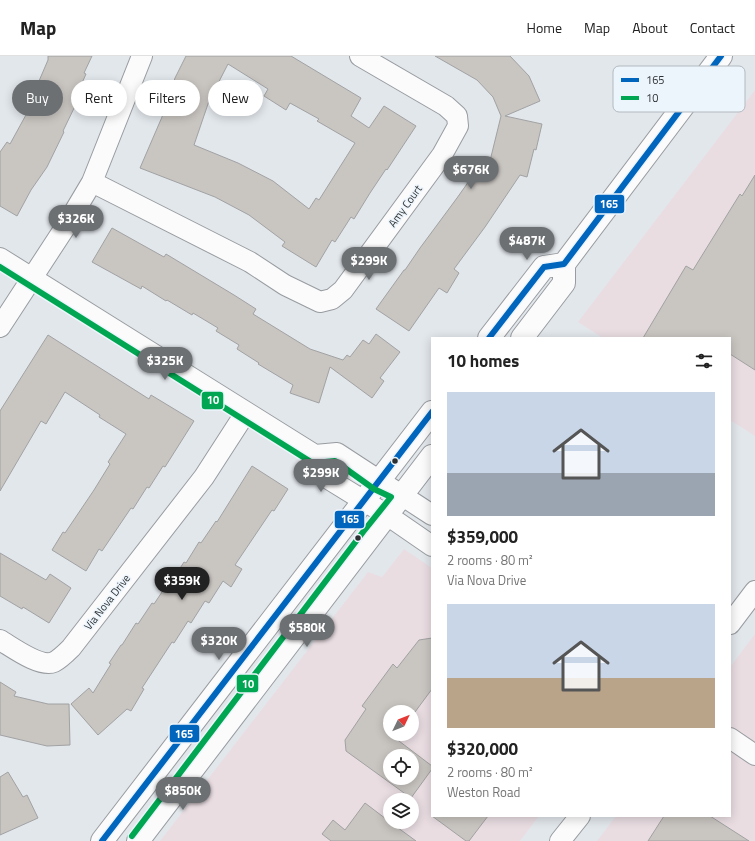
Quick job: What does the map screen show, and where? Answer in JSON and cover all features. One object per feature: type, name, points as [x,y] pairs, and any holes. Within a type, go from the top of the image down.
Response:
[{"type":"main road","points":[[713,66],[721,56]]},
{"type":"main road","points":[[523,337],[564,283],[564,264],[679,112]]},
{"type":"main road","points":[[491,337],[544,267],[564,264]]},
{"type":"main road","points":[[102,841],[431,413]]},
{"type":"main road","points":[[138,841],[431,457]]},
{"type":"street","points":[[0,327],[32,279],[92,182],[142,56]]},
{"type":"street","name":"Amy Court","points":[[92,182],[250,262],[285,285],[301,293],[320,302],[332,299],[343,290],[414,194],[442,155],[458,126],[457,116],[446,106],[360,56]]},
{"type":"street","points":[[0,258],[314,455],[337,454],[431,514]]},
{"type":"street","name":"Via Nova Drive","points":[[0,640],[27,657],[43,662],[52,662],[62,657],[71,648],[204,477],[246,412]]},
{"type":"street","points":[[314,455],[322,475],[431,545]]},
{"type":"street","points":[[731,623],[755,591]]},
{"type":"street","points":[[731,739],[755,756]]},
{"type":"street","points":[[560,841],[579,817]]},
{"type":"shaded area","points":[[755,90],[755,436],[731,421],[731,337],[601,337],[578,322],[738,112],[745,112],[745,103]]},
{"type":"shaded area","points":[[404,549],[431,567],[431,817],[538,817],[520,841],[160,841],[368,572],[382,577]]},
{"type":"shaded area","points":[[755,634],[755,841],[597,841],[615,817],[731,817],[731,666]]},
{"type":"building","points":[[48,56],[92,56],[84,73],[86,74],[83,80],[71,80],[71,114],[47,167],[31,190],[17,216],[0,206],[0,152],[7,142],[10,144],[25,116],[63,116],[63,80],[39,80],[48,60]]},
{"type":"building","points":[[186,56],[291,56],[361,98],[351,116],[369,128],[384,106],[416,126],[354,219],[351,217],[335,242],[332,240],[316,267],[282,246],[285,242],[249,215],[215,197],[140,168],[162,116],[200,116],[200,80],[174,80]],"holes":[[[228,64],[254,80],[263,80],[263,86],[268,89],[264,96],[286,110],[290,103],[319,119],[317,121],[355,143],[319,200],[316,198],[309,209],[273,181],[238,163],[194,145],[208,104],[208,80],[220,80]]]},
{"type":"building","points":[[435,56],[510,56],[529,76],[540,101],[505,116],[542,124],[536,150],[534,149],[527,177],[520,175],[485,227],[454,269],[459,273],[447,293],[439,288],[409,331],[376,309],[481,164],[488,169],[501,116],[493,97],[477,80]]},
{"type":"building","points":[[755,175],[755,370],[731,355],[731,337],[644,337],[686,266],[693,270],[740,194],[742,196]]},
{"type":"building","points":[[112,228],[164,257],[166,254],[234,295],[256,309],[253,314],[310,349],[343,360],[347,355],[350,357],[363,340],[369,344],[376,334],[400,352],[380,378],[384,381],[372,398],[330,367],[319,403],[290,393],[293,385],[258,364],[259,363],[237,349],[239,345],[216,331],[218,328],[193,313],[192,315],[167,300],[166,301],[142,286],[141,289],[92,262]]},
{"type":"building","points":[[48,335],[149,399],[151,395],[194,421],[165,467],[163,466],[149,488],[147,487],[133,509],[131,508],[102,551],[99,549],[86,571],[52,550],[63,532],[65,533],[94,490],[110,464],[108,462],[126,434],[99,417],[100,415],[65,392],[46,424],[41,421],[0,491],[0,411]]},
{"type":"building","points":[[252,466],[288,489],[235,565],[242,569],[231,587],[223,581],[209,603],[205,601],[191,623],[188,621],[174,643],[172,642],[142,688],[144,689],[131,711],[127,709],[98,735],[71,704],[89,688],[93,693],[111,664],[109,663],[136,623],[138,624],[168,583],[170,584],[184,562],[186,563],[199,542],[201,543],[216,521],[217,522]]},
{"type":"building","points":[[0,553],[46,580],[50,574],[71,588],[49,623],[23,607],[22,609],[0,596]]},
{"type":"building","points":[[431,638],[431,690],[419,707],[419,705],[383,705],[383,741],[399,741],[410,749],[383,749],[383,778],[346,751],[345,740],[366,709],[362,706],[393,664],[397,668],[419,640]]},
{"type":"building","points":[[0,682],[16,692],[14,696],[48,704],[69,704],[70,745],[47,746],[0,735]]},
{"type":"building","points":[[419,756],[431,765],[431,770],[415,793],[404,793],[393,785],[419,785]]},
{"type":"building","points":[[8,772],[23,797],[27,795],[38,818],[0,835],[0,777]]},
{"type":"building","points":[[365,803],[383,816],[383,829],[400,829],[416,841],[331,841],[322,834],[333,820],[345,830]]},
{"type":"building","points":[[433,817],[487,817],[469,841],[466,841]]},
{"type":"building","points":[[663,817],[712,817],[749,841],[648,841]]},
{"type":"transit line","name":"165","points":[[713,66],[721,56]]},
{"type":"transit line","name":"165","points":[[490,337],[544,267],[564,264],[679,112]]},
{"type":"transit line","name":"10","points":[[0,267],[311,462],[335,461],[374,489],[391,497],[132,836]]},
{"type":"transit line","name":"165","points":[[102,841],[431,413]]}]
